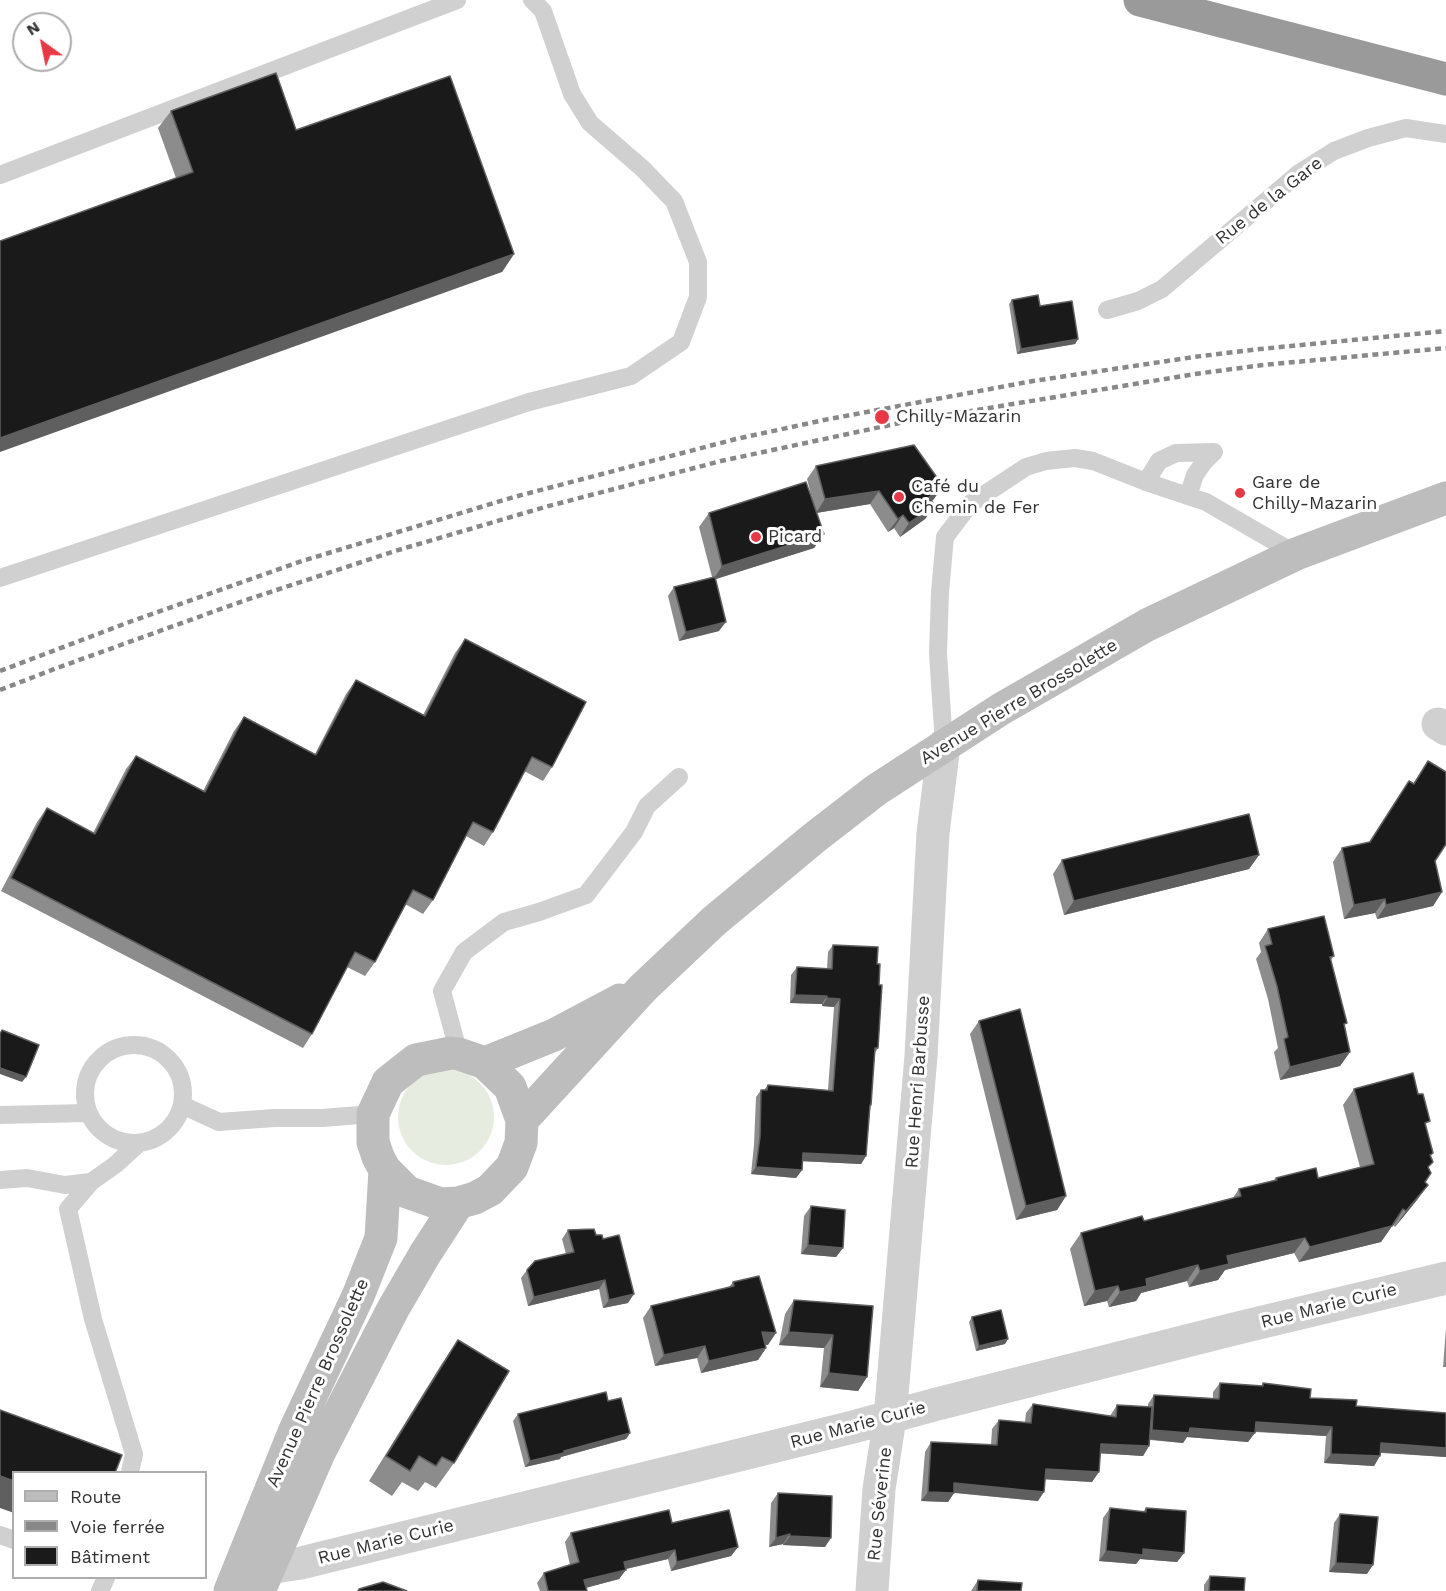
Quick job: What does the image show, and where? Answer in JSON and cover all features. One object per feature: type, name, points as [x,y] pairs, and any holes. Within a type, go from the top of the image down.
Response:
[{"type":"highway","points":[[1140,0],[1446,79]]},
{"type":"main road","name":"Avenue Pierre Brossolette","points":[[522,1120],[643,988],[714,921],[876,790],[1001,709],[1147,625],[1296,554],[1446,498]]},
{"type":"main road","name":"Avenue Pierre Brossolette","points":[[472,1059],[554,1035],[643,988]]},
{"type":"main road","name":"Avenue Pierre Brossolette","points":[[451,1053],[472,1059],[510,1087],[522,1120],[521,1143],[512,1167],[490,1190],[458,1203],[441,1204],[407,1192],[385,1170],[373,1142],[373,1114],[388,1082],[416,1060],[451,1053]]},
{"type":"main road","name":"Avenue Pierre Brossolette","points":[[230,1591],[295,1430],[381,1239],[385,1170]]},
{"type":"main road","name":"Avenue Pierre Brossolette","points":[[264,1579],[319,1453],[393,1309],[424,1254],[458,1203]]},
{"type":"street","name":"Rue Henri Barbusse","points":[[890,1418],[921,1056],[933,833],[944,745]]},
{"type":"street","name":"Rue Marie Curie","points":[[264,1579],[301,1563],[1446,1278]]},
{"type":"street","name":"Rue Séverine","points":[[872,1591],[879,1489],[890,1418]]},
{"type":"lane","points":[[0,175],[458,0]]},
{"type":"lane","points":[[0,578],[529,402],[631,376],[681,342],[698,297],[698,262],[674,201],[642,168],[590,123],[572,94],[543,11],[532,0]]},
{"type":"lane","name":"Rue de la Gare","points":[[1107,310],[1138,301],[1162,289],[1299,173],[1334,151],[1368,138],[1406,128],[1446,134]]},
{"type":"lane","points":[[1146,482],[1159,462],[1176,453],[1214,452],[1195,475],[1188,496]]},
{"type":"lane","points":[[944,745],[938,652],[945,537],[970,504],[1026,467],[1046,461],[1075,458],[1093,461],[1206,502],[1296,554]]},
{"type":"lane","points":[[472,1059],[442,991],[464,952],[504,922],[586,895],[634,832],[647,806],[679,777]]},
{"type":"lane","points":[[130,1044],[145,1046],[160,1052],[172,1062],[182,1082],[182,1105],[176,1120],[166,1132],[153,1140],[138,1144],[122,1142],[108,1137],[96,1127],[88,1113],[84,1098],[85,1083],[91,1068],[114,1048],[130,1044]]},
{"type":"lane","points":[[182,1105],[219,1122],[373,1114]]},
{"type":"lane","points":[[0,1115],[88,1113]]},
{"type":"lane","points":[[130,1471],[134,1454],[93,1319],[68,1209],[91,1182],[115,1165],[138,1144]]},
{"type":"lane","points":[[0,1180],[27,1178],[65,1185],[91,1182]]},
{"type":"shaded area","points":[[446,1069],[464,1072],[480,1083],[491,1099],[494,1117],[491,1135],[480,1151],[464,1162],[446,1165],[428,1162],[412,1151],[401,1135],[398,1117],[401,1099],[412,1083],[428,1072]]},
{"type":"building","points":[[276,73],[296,130],[450,76],[514,254],[0,438],[0,241],[193,172],[171,111]]},
{"type":"building","points":[[1038,295],[1040,306],[1072,301],[1078,339],[1021,349],[1012,300]]},
{"type":"building","name":"Café du Chemin de Fer","points":[[914,445],[943,486],[929,497],[935,506],[909,523],[903,515],[898,519],[879,491],[825,499],[816,466]]},
{"type":"building","name":"Picard","points":[[806,482],[824,534],[722,566],[709,513]]},
{"type":"building","points":[[715,577],[726,622],[686,632],[674,587]]},
{"type":"building","points":[[465,639],[586,702],[552,767],[532,757],[493,832],[473,822],[433,900],[413,890],[375,962],[355,952],[312,1034],[11,878],[47,808],[95,834],[136,756],[205,792],[244,717],[316,755],[356,680],[425,716]]},
{"type":"building","points":[[1428,761],[1446,772],[1446,844],[1435,861],[1442,892],[1386,905],[1385,899],[1354,905],[1342,848],[1370,842],[1409,781],[1414,784]]},
{"type":"building","points":[[1249,814],[1259,855],[1074,901],[1062,860]]},
{"type":"building","points":[[1324,916],[1334,956],[1330,957],[1347,1023],[1344,1024],[1350,1052],[1290,1067],[1284,1039],[1288,1037],[1277,986],[1265,946],[1272,944],[1268,929]]},
{"type":"building","points":[[833,945],[878,947],[879,985],[882,985],[878,1048],[875,1048],[866,1156],[803,1153],[802,1170],[756,1167],[760,1137],[761,1090],[767,1090],[768,1085],[833,1091],[840,999],[827,998],[827,996],[795,995],[797,967],[832,969]]},
{"type":"building","points":[[1020,1009],[1066,1196],[1026,1206],[979,1021]]},
{"type":"building","points":[[2,1030],[39,1045],[26,1077],[0,1068]]},
{"type":"building","points":[[1413,1073],[1418,1094],[1423,1094],[1430,1121],[1425,1123],[1433,1153],[1430,1155],[1433,1162],[1428,1167],[1431,1173],[1425,1182],[1428,1185],[1406,1211],[1403,1209],[1392,1226],[1310,1247],[1305,1238],[1227,1256],[1229,1264],[1200,1271],[1198,1265],[1146,1279],[1147,1286],[1120,1292],[1118,1286],[1095,1291],[1081,1233],[1142,1216],[1144,1221],[1241,1196],[1239,1189],[1316,1168],[1318,1178],[1374,1164],[1354,1089]]},
{"type":"building","points":[[811,1206],[845,1210],[843,1248],[808,1245]]},
{"type":"building","points":[[594,1229],[596,1235],[602,1235],[603,1239],[619,1235],[634,1294],[609,1300],[605,1280],[534,1297],[527,1270],[535,1261],[574,1252],[568,1230]]},
{"type":"building","points":[[759,1276],[776,1333],[762,1332],[766,1348],[709,1361],[705,1346],[664,1355],[651,1306],[734,1286],[733,1282]]},
{"type":"building","points":[[794,1300],[873,1306],[867,1377],[829,1373],[833,1335],[789,1332]]},
{"type":"building","points":[[1001,1310],[1008,1339],[979,1346],[972,1317]]},
{"type":"building","points":[[458,1340],[509,1371],[454,1463],[442,1457],[436,1466],[419,1456],[410,1471],[386,1456]]},
{"type":"building","points":[[1220,1383],[1263,1386],[1263,1383],[1311,1389],[1310,1398],[1357,1400],[1356,1406],[1446,1413],[1446,1448],[1381,1443],[1380,1456],[1331,1454],[1332,1427],[1256,1422],[1255,1433],[1190,1428],[1189,1433],[1152,1430],[1154,1395],[1219,1399]]},
{"type":"building","points":[[606,1392],[608,1401],[621,1398],[630,1433],[530,1461],[518,1414]]},
{"type":"building","points":[[1033,1404],[1116,1417],[1117,1405],[1152,1407],[1149,1446],[1101,1444],[1099,1472],[1046,1469],[1044,1492],[954,1483],[954,1493],[928,1492],[931,1442],[997,1445],[999,1420],[1031,1423]]},
{"type":"building","points":[[0,1410],[122,1455],[116,1471],[12,1471],[12,1480],[0,1476]]},
{"type":"building","points":[[778,1493],[832,1496],[831,1538],[790,1536],[790,1534],[776,1538]]},
{"type":"building","points":[[1110,1508],[1146,1512],[1146,1508],[1186,1511],[1184,1553],[1143,1549],[1143,1555],[1106,1551]]},
{"type":"building","points":[[669,1510],[672,1523],[729,1510],[738,1547],[677,1562],[675,1550],[624,1562],[626,1570],[584,1580],[587,1591],[548,1591],[544,1573],[579,1562],[571,1533]]},
{"type":"building","points":[[1340,1514],[1378,1517],[1373,1565],[1336,1563]]},
{"type":"building","points":[[1210,1576],[1245,1578],[1244,1591],[1209,1591]]},
{"type":"building","points":[[978,1580],[1022,1583],[1021,1591],[977,1591]]},
{"type":"building","points":[[383,1582],[407,1591],[358,1591],[359,1589]]},
{"type":"railway","points":[[0,671],[132,621],[302,561],[514,497],[736,439],[1033,381],[1260,349],[1446,331]]},
{"type":"railway","points":[[0,690],[243,601],[395,551],[545,507],[721,461],[904,422],[1195,374],[1263,365],[1446,348]]},
{"type":"place","name":"Chilly-Mazarin","points":[[882,417]]},
{"type":"place","name":"Gare de Chilly-Mazarin","points":[[1240,493]]},
{"type":"place","name":"Café du Chemin de Fer","points":[[899,497]]},
{"type":"place","name":"Picard","points":[[756,537]]}]
